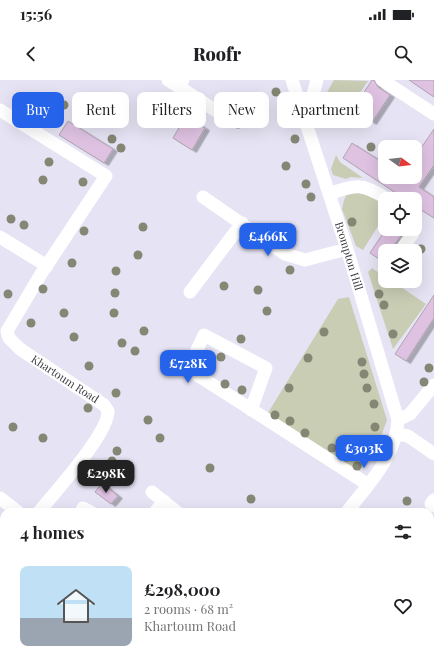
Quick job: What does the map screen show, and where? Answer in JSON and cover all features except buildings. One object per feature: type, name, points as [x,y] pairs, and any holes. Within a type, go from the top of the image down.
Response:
[{"type":"street","name":"Brompton Hill","points":[[292,80],[347,249],[398,420],[397,434],[385,463],[350,508]]},
{"type":"street","points":[[313,92],[316,80]]},
{"type":"street","points":[[382,80],[434,114]]},
{"type":"street","points":[[177,82],[214,109]]},
{"type":"street","name":"Khartoum Road","points":[[0,110],[106,176],[13,318],[7,331],[10,338],[20,349],[104,405],[108,413],[106,423],[98,436],[42,508]]},
{"type":"street","points":[[329,194],[350,186],[372,189],[378,193]]},
{"type":"street","points":[[203,196],[285,254],[305,260],[347,249]]},
{"type":"street","points":[[190,292],[242,223]]},
{"type":"street","points":[[0,237],[47,266]]},
{"type":"street","points":[[251,410],[266,368],[204,335],[188,369],[251,410],[368,484]]},
{"type":"street","points":[[398,420],[410,414],[434,385]]},
{"type":"street","points":[[397,434],[408,436],[434,454]]},
{"type":"street","points":[[152,492],[172,508]]},
{"type":"street","points":[[0,498],[13,508]]},
{"type":"street","points":[[434,500],[431,504],[434,506]]},
{"type":"street","points":[[159,508],[164,502]]},
{"type":"green space","points":[[334,80],[368,81],[360,92],[327,92]]},
{"type":"green space","points":[[336,155],[340,162],[363,178],[351,177],[346,179],[333,175],[331,169]]},
{"type":"green space","points":[[365,191],[378,200],[378,226],[363,250],[356,246],[342,209],[347,194]]},
{"type":"green space","points":[[372,268],[378,272],[378,288],[402,288],[426,304],[393,349],[368,272]]},
{"type":"green space","points":[[349,297],[387,420],[376,450],[357,474],[266,416],[338,299]]}]
